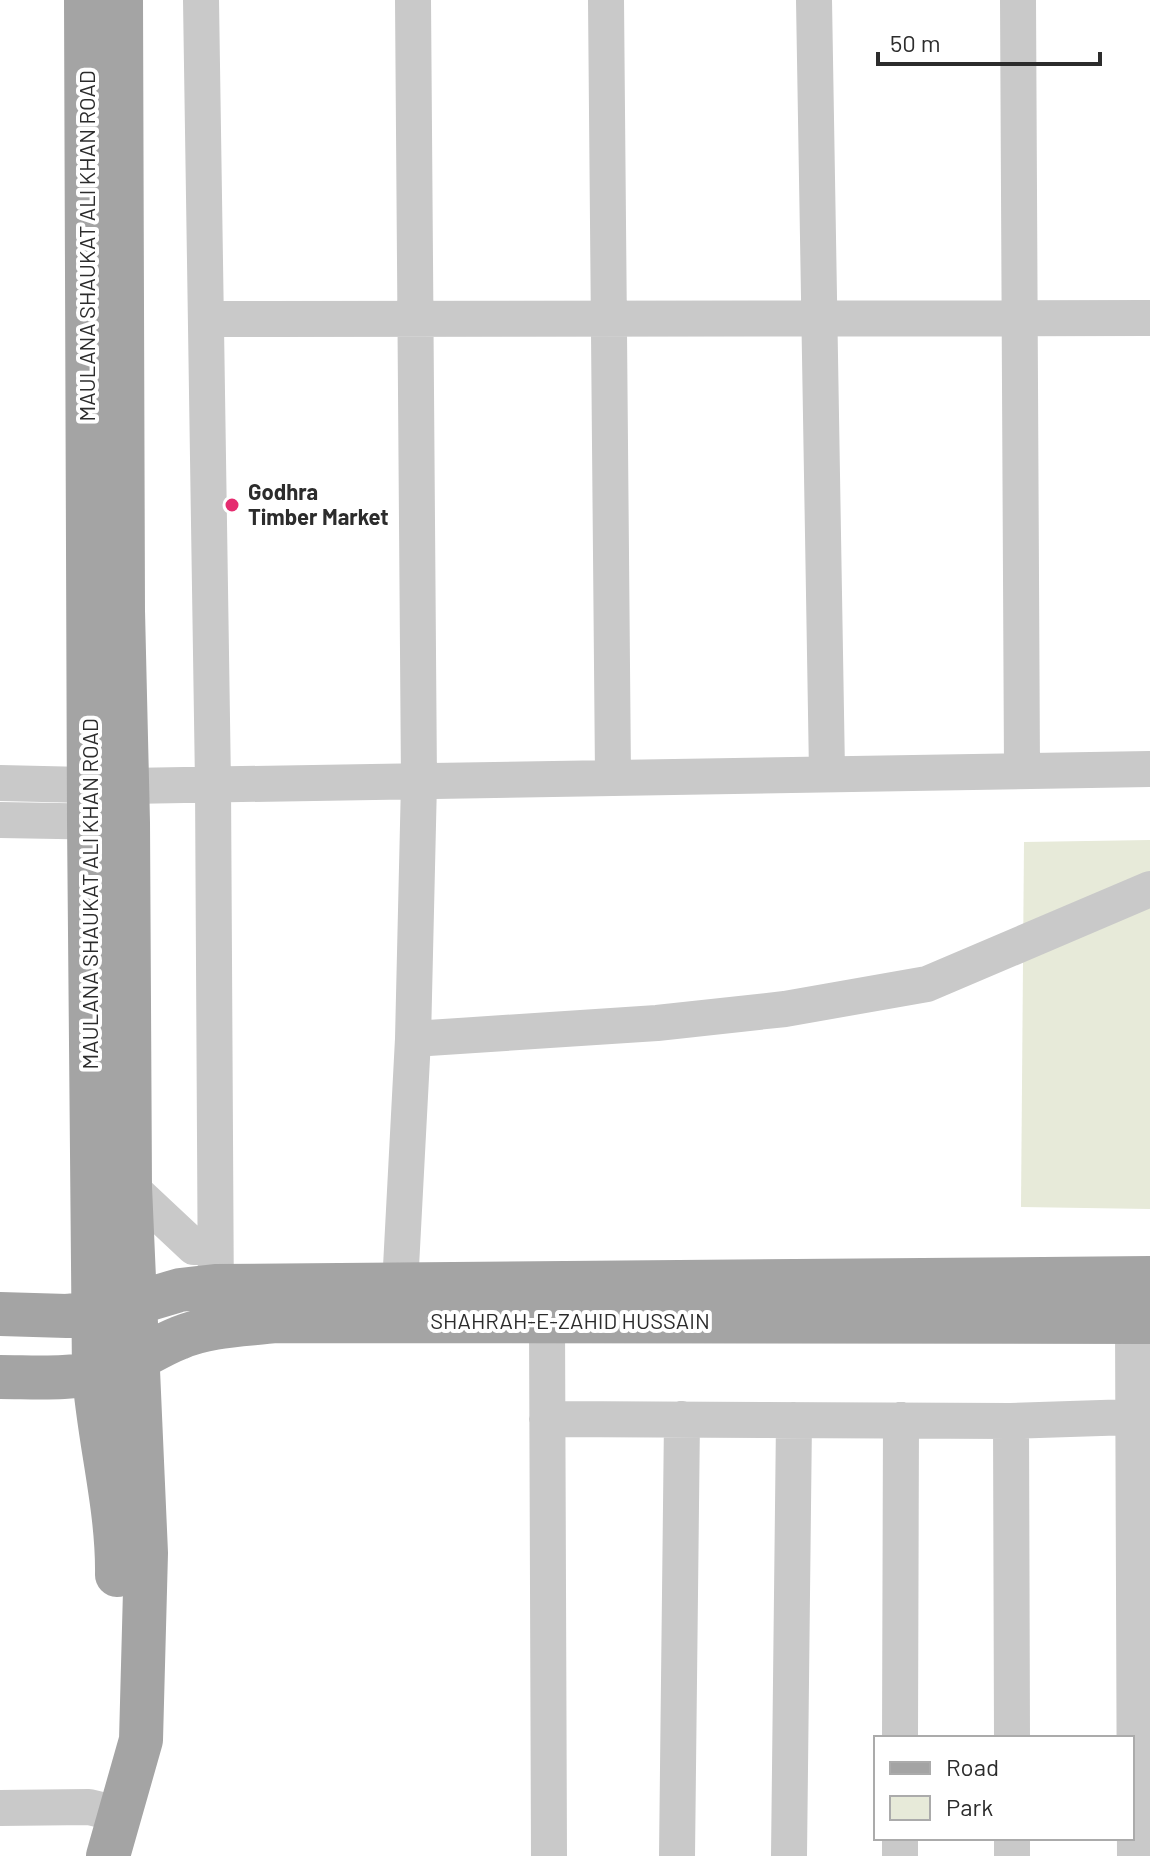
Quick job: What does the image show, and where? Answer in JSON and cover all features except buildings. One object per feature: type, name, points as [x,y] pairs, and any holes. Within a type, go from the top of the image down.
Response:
[{"type":"main road","name":"MAULANA SHAUKAT ALI KHAN ROAD","points":[[86,0],[108,803],[114,1310],[136,1361],[146,1553],[141,1740],[108,1856]]},
{"type":"main road","name":"MAULANA SHAUKAT ALI KHAN ROAD","points":[[121,0],[123,611],[108,803],[130,1187],[114,1310],[94,1374],[117,1559],[114,1737],[122,1799]]},
{"type":"main road","name":"SHAHRAH-E-ZAHID HUSSAIN","points":[[0,1314],[114,1310],[180,1290],[215,1287],[1150,1278]]},
{"type":"main road","name":"SHAHRAH-E-ZAHID HUSSAIN","points":[[215,1287],[277,1321],[1142,1322]]},
{"type":"main road","name":"SHAHRAH-E-ZAHID HUSSAIN","points":[[0,1377],[94,1374],[136,1361],[183,1336],[215,1287]]},
{"type":"street","points":[[201,0],[208,319],[215,1287]]},
{"type":"street","points":[[400,1286],[413,1039],[419,782],[413,0]]},
{"type":"street","points":[[606,0],[613,776]]},
{"type":"street","points":[[814,0],[827,772]]},
{"type":"street","points":[[1018,0],[1022,770]]},
{"type":"street","points":[[208,319],[1150,318]]},
{"type":"street","points":[[0,820],[213,784],[1150,769]]},
{"type":"street","points":[[0,783],[108,803]]},
{"type":"street","points":[[413,1039],[657,1023],[785,1009],[927,984],[1150,889]]},
{"type":"street","points":[[130,1187],[194,1247],[215,1287]]},
{"type":"street","points":[[547,1320],[549,1856]]},
{"type":"street","points":[[1135,1856],[1142,1530],[1132,1417],[1142,1322]]},
{"type":"street","points":[[547,1419],[1011,1421],[1132,1417]]},
{"type":"street","points":[[677,1856],[682,1419]]},
{"type":"street","points":[[789,1856],[794,1420]]},
{"type":"street","points":[[900,1736],[901,1420]]},
{"type":"street","points":[[1011,1421],[1012,1736]]},
{"type":"street","points":[[0,1808],[89,1807],[122,1799]]},
{"type":"green space","points":[[1150,840],[1150,1209],[1021,1207],[1024,842]]},
{"type":"place","name":"Godhra Timber Market","points":[[232,505]]}]
